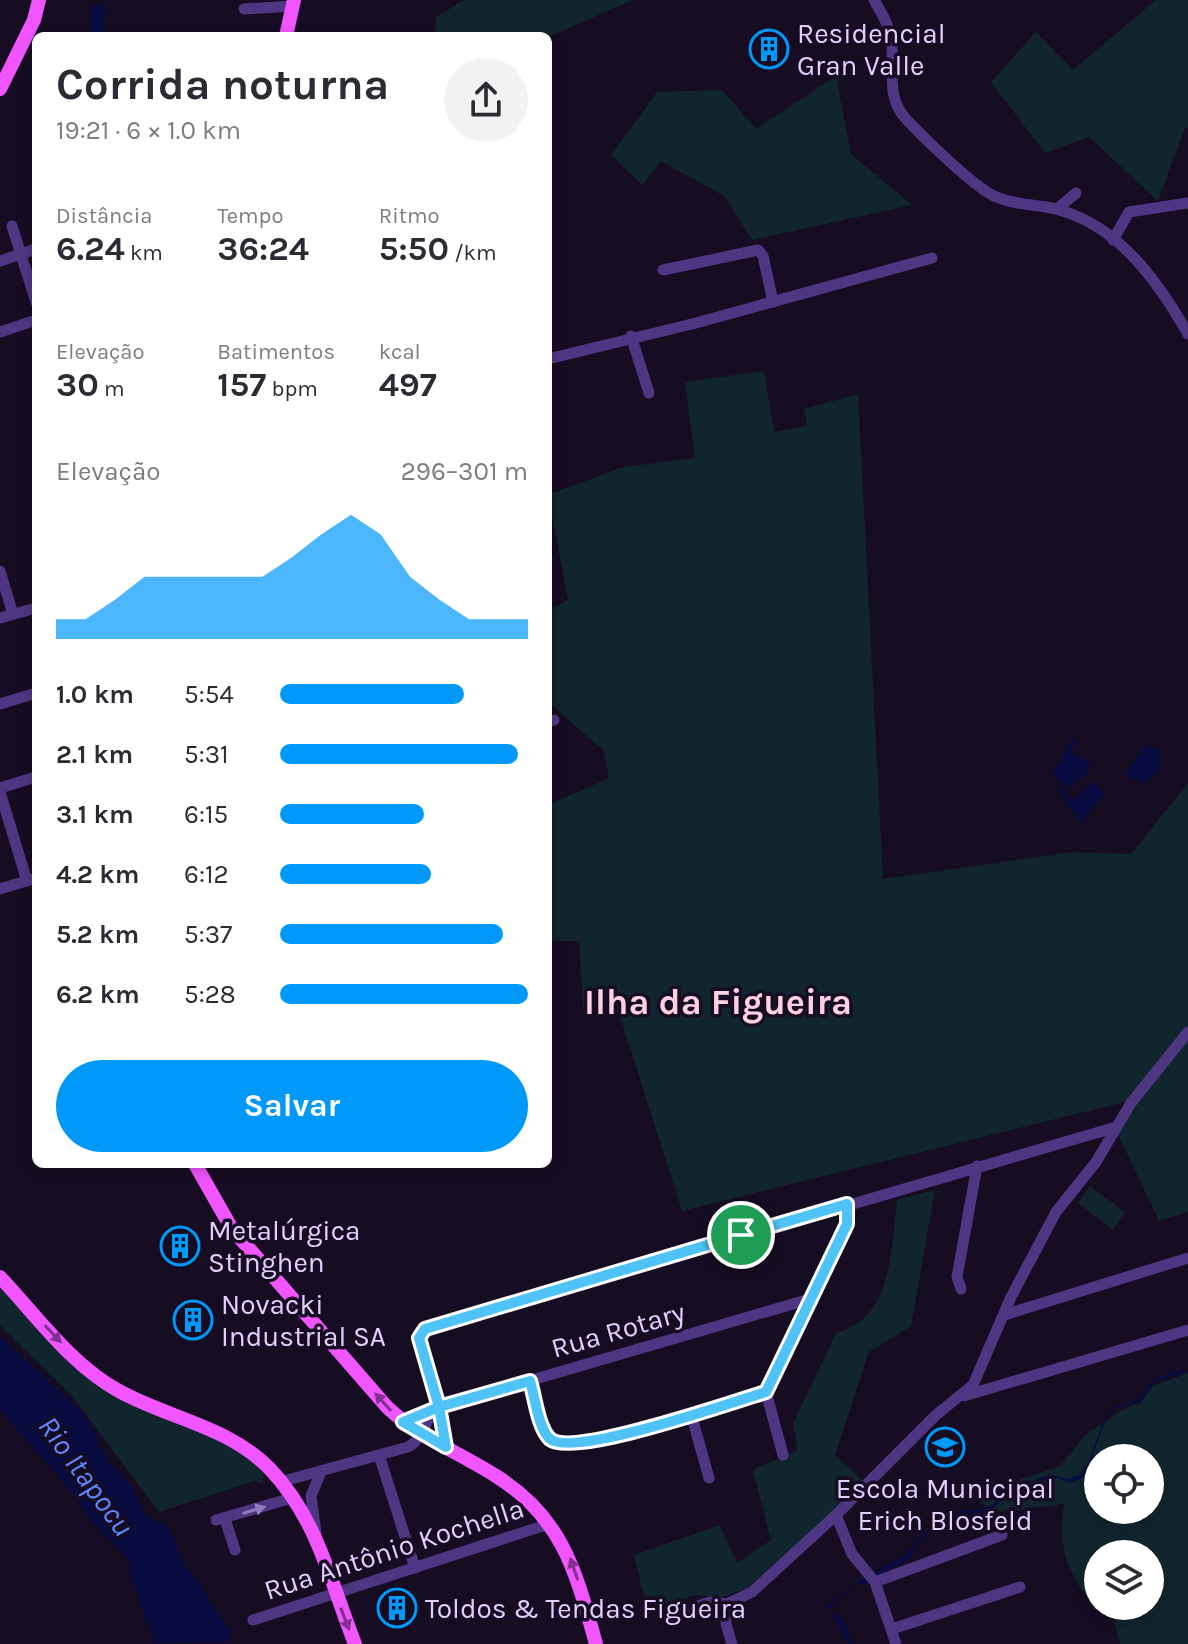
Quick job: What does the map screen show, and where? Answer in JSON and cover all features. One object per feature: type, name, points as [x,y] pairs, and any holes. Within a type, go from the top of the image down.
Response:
[{"type":"main road","points":[[0,89],[34,20],[39,0]]},
{"type":"main road","points":[[287,32],[293,3]]},
{"type":"main road","points":[[197,1168],[212,1200],[249,1251],[403,1422],[497,1476],[549,1524],[572,1559],[596,1644]]},
{"type":"main road","points":[[0,1277],[101,1380],[136,1400],[193,1421],[234,1441],[255,1456],[280,1482],[316,1534],[355,1644]]},
{"type":"street","points":[[874,0],[891,34],[894,100],[905,118],[991,195],[1023,206],[1057,209],[1113,240],[1139,261],[1188,334]]},
{"type":"street","points":[[244,9],[293,3]]},
{"type":"street","points":[[1057,209],[1076,193]]},
{"type":"street","points":[[1113,240],[1129,212],[1188,203]]},
{"type":"street","points":[[12,226],[32,289]]},
{"type":"street","points":[[0,261],[32,250]]},
{"type":"street","points":[[663,270],[758,250],[763,256],[773,302]]},
{"type":"street","points":[[552,358],[932,258]]},
{"type":"street","points":[[0,332],[32,321]]},
{"type":"street","points":[[631,336],[649,393]]},
{"type":"street","points":[[0,571],[13,614]]},
{"type":"street","points":[[0,618],[32,609]]},
{"type":"street","points":[[0,704],[32,694]]},
{"type":"street","points":[[0,889],[32,880],[0,790],[32,778]]},
{"type":"street","points":[[668,1616],[703,1603],[727,1604],[752,1592],[836,1515],[936,1415],[960,1398],[982,1370],[1004,1315],[1056,1212],[1096,1162],[1113,1128],[1188,1032]]},
{"type":"street","points":[[446,1447],[420,1335],[425,1329],[1113,1128]]},
{"type":"street","points":[[961,1289],[957,1277],[977,1166]]},
{"type":"street","points":[[783,1455],[766,1392],[847,1224],[847,1204]]},
{"type":"street","points":[[1004,1315],[1188,1258]]},
{"type":"street","name":"Rua Rotary","points":[[403,1422],[439,1407],[810,1299]]},
{"type":"street","points":[[960,1398],[1188,1330]]},
{"type":"street","points":[[982,1370],[984,1379],[993,1388]]},
{"type":"street","points":[[530,1381],[545,1433],[557,1443],[599,1441],[766,1392]]},
{"type":"street","points":[[280,1482],[408,1447],[422,1433],[423,1426],[439,1407]]},
{"type":"street","points":[[691,1414],[709,1478]]},
{"type":"street","points":[[379,1455],[415,1568]]},
{"type":"street","points":[[316,1534],[311,1496],[321,1472]]},
{"type":"street","points":[[235,1550],[220,1520],[292,1498]]},
{"type":"street","points":[[836,1515],[852,1554],[875,1582],[896,1644]]},
{"type":"street","name":"Rua Antônio Kochella","points":[[253,1620],[549,1524]]},
{"type":"street","points":[[875,1582],[1002,1535]]},
{"type":"street","points":[[892,1629],[1020,1587]]},
{"type":"street","points":[[727,1604],[726,1624],[732,1644]]},
{"type":"shaded area","points":[[464,0],[633,0],[552,35],[552,32],[434,32],[436,17]]},
{"type":"shaded area","points":[[1156,0],[1188,0],[1188,128],[1185,128],[1158,201],[1089,137],[1045,153],[991,82],[1036,32],[1073,70]]},
{"type":"shaded area","points":[[836,76],[851,154],[912,205],[752,240],[724,196],[661,161],[642,185],[611,155],[657,92],[722,90],[756,129]]},
{"type":"shaded area","points":[[764,371],[774,432],[807,426],[804,409],[858,394],[883,879],[1072,852],[1131,854],[1188,783],[1188,1212],[1159,1221],[1115,1128],[1133,1100],[682,1211],[617,1007],[583,1007],[579,941],[552,941],[552,803],[609,778],[604,751],[552,706],[552,609],[568,600],[552,516],[552,494],[623,467],[695,458],[685,382]]},
{"type":"shaded area","points":[[1090,1186],[1125,1212],[1113,1230],[1078,1203]]},
{"type":"shaded area","points":[[935,1190],[911,1326],[869,1352],[835,1455],[865,1483],[747,1588],[723,1597],[694,1595],[648,1613],[634,1555],[720,1525],[737,1563],[771,1540],[753,1470],[798,1450],[793,1424],[836,1333],[855,1325],[869,1313],[879,1297],[890,1259],[897,1200]]},
{"type":"shaded area","points":[[0,1284],[67,1355],[230,1445],[261,1468],[264,1477],[262,1484],[254,1481],[159,1512],[74,1398],[0,1325]]},
{"type":"shaded area","points":[[1188,1373],[1188,1644],[1120,1644],[1114,1620],[1164,1620],[1164,1540],[1084,1540],[1084,1593],[1071,1571],[1064,1548],[1064,1504],[1001,1512],[978,1502],[1018,1480],[1060,1466],[1085,1435],[1127,1407],[1141,1403],[1153,1386]]},
{"type":"water","points":[[1072,739],[1077,741],[1070,754],[1090,762],[1088,773],[1067,788],[1052,775]]},
{"type":"water","points":[[1145,745],[1158,750],[1161,761],[1156,774],[1143,784],[1125,775]]},
{"type":"water","points":[[1093,781],[1105,793],[1081,823],[1058,790],[1062,787],[1072,801]]},
{"type":"water","name":"Rio Itapocu","points":[[0,1336],[84,1414],[98,1437],[98,1449],[104,1449],[110,1463],[131,1485],[144,1514],[161,1525],[168,1520],[166,1526],[186,1567],[231,1630],[228,1642],[155,1643],[148,1621],[143,1621],[144,1614],[129,1569],[131,1562],[91,1521],[67,1486],[0,1410]]},
{"type":"water","points":[[1181,1369],[1188,1372],[1156,1381],[1140,1403],[1114,1410],[1095,1444],[1103,1421],[1116,1406],[1137,1401],[1153,1380]]},
{"type":"water","points":[[1084,1468],[1082,1478],[1070,1483],[1058,1478],[1017,1484],[986,1512],[969,1517],[945,1518],[914,1549],[911,1558],[866,1584],[857,1584],[834,1602],[831,1611],[828,1605],[862,1578],[903,1557],[943,1514],[990,1506],[1014,1481],[1032,1481],[1049,1475],[1070,1479],[1079,1475]]},
{"type":"water","points":[[831,1611],[844,1621],[853,1644],[848,1644]]},
{"type":"waterway","points":[[97,32],[98,11]]},
{"type":"place","name":"Residencial Gran Valle","points":[[769,49]]},
{"type":"place","name":"Metalúrgica Stinghen","points":[[180,1246]]},
{"type":"place","name":"Novacki Industrial SA","points":[[193,1320]]},
{"type":"place","name":"Escola Municipal Erich Blosfeld","points":[[945,1447]]},
{"type":"place","name":"Toldos & Tendas Figueira","points":[[397,1608]]},
{"type":"district","name":"Ilha da Figueira","points":[[718,1002]]},
{"type":"route","points":[[741,1235],[425,1329],[419,1338],[439,1407],[403,1422],[446,1447],[439,1407],[530,1381],[545,1433],[557,1443],[574,1444],[611,1438],[766,1392],[847,1224],[847,1204],[741,1235]]}]
